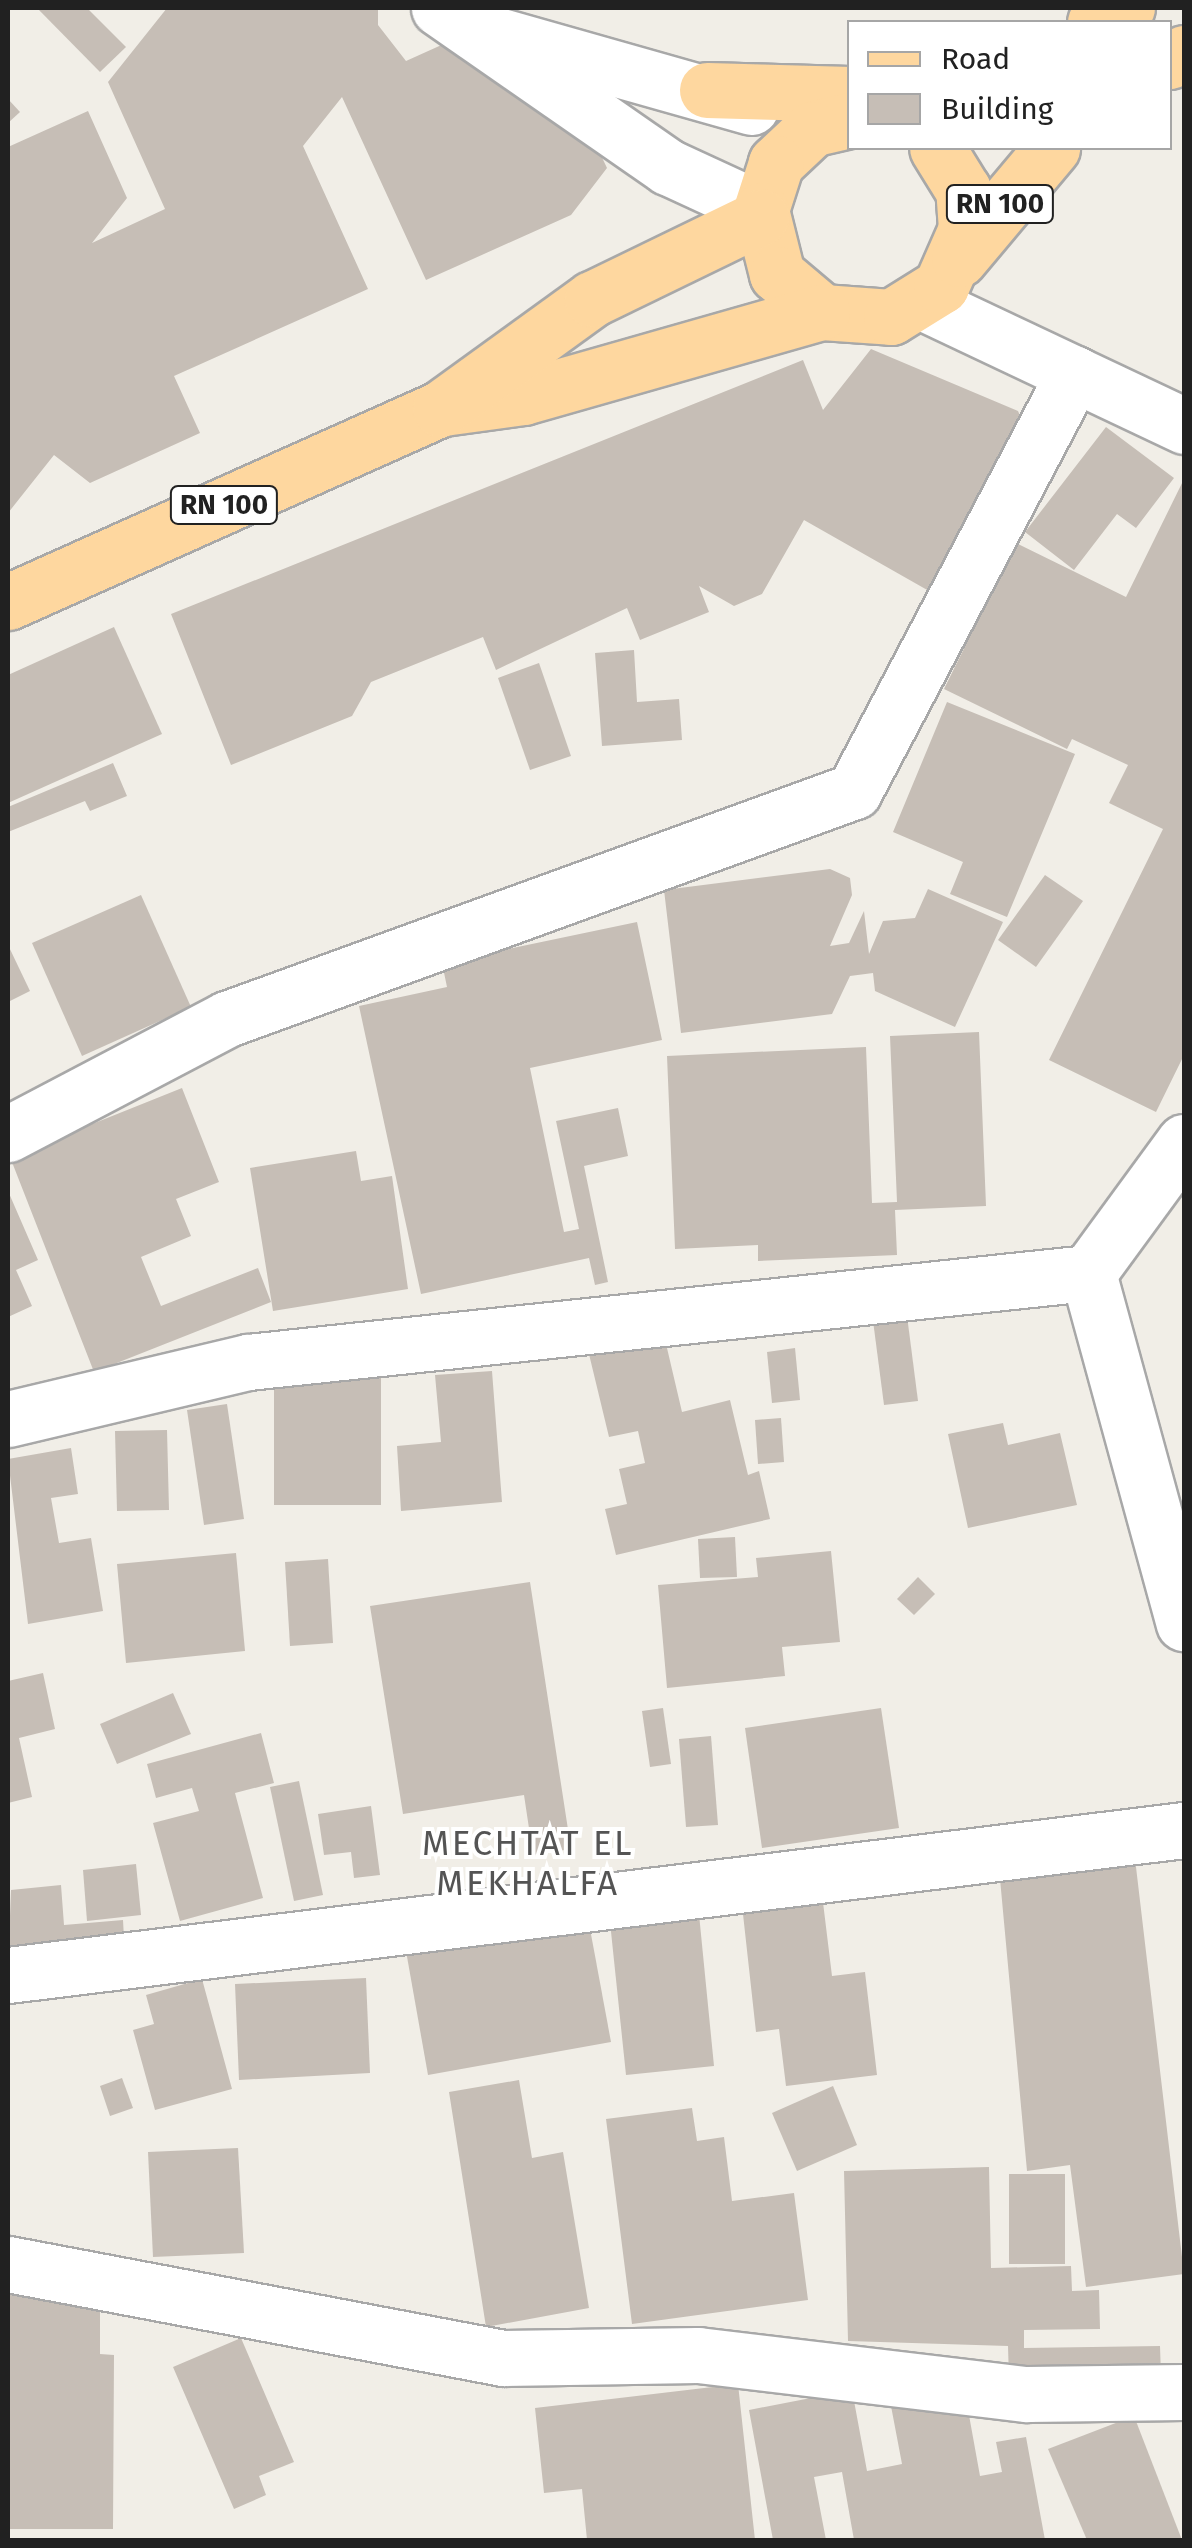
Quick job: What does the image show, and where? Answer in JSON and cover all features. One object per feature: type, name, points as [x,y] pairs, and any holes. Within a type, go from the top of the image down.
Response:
[{"type":"main road","points":[[1099,20],[1126,8]]},
{"type":"main road","points":[[837,114],[776,164],[761,214],[777,274],[822,312],[856,320],[938,284],[966,229],[963,190],[938,150]]},
{"type":"main road","name":"RN 100","points":[[938,284],[1050,150]]},
{"type":"main road","name":"RN 100","points":[[8,602],[440,408],[592,299],[761,214]]},
{"type":"main road","name":"RN 100","points":[[440,408],[523,397],[822,312]]},
{"type":"street","points":[[454,18],[707,90],[837,114]]},
{"type":"street","points":[[454,18],[668,167],[761,214]]},
{"type":"street","points":[[938,284],[1074,373],[1184,426]]},
{"type":"street","points":[[8,1134],[226,1019],[854,792],[1074,373]]},
{"type":"street","points":[[8,1419],[248,1362],[1088,1273],[1184,1142]]},
{"type":"street","points":[[1088,1273],[1184,1623]]},
{"type":"street","points":[[8,1975],[1184,1830]]},
{"type":"street","points":[[8,2264],[504,2358],[698,2354],[1027,2394],[1184,2392]]},
{"type":"building","points":[[37,8],[87,8],[126,47],[100,72]]},
{"type":"building","points":[[167,8],[378,8],[378,25],[406,61],[457,38],[597,147],[607,168],[571,215],[426,280],[342,97],[303,146],[368,289],[174,376],[200,433],[90,483],[54,455],[8,513],[8,147],[88,111],[127,198],[92,243],[165,209],[108,82]]},
{"type":"building","points":[[8,99],[20,112],[8,123]]},
{"type":"building","points":[[871,349],[1018,411],[1030,439],[929,591],[804,520],[762,594],[734,606],[699,586],[709,612],[640,640],[627,608],[496,670],[483,637],[371,682],[352,716],[231,765],[171,614],[803,360],[823,410]]},
{"type":"building","points":[[1106,427],[1174,478],[1136,528],[1117,514],[1074,570],[1025,532]]},
{"type":"building","points":[[1184,479],[1184,1055],[1156,1112],[1049,1060],[1163,829],[1109,803],[1128,765],[1072,739],[1067,749],[944,689],[1016,543],[1126,597]]},
{"type":"building","points":[[114,627],[162,734],[8,803],[8,675]]},
{"type":"building","points":[[634,650],[637,702],[679,699],[682,740],[602,746],[595,653]]},
{"type":"building","points":[[539,663],[571,756],[530,770],[498,678]]},
{"type":"building","points":[[947,702],[1075,754],[1007,917],[950,894],[963,862],[893,832]]},
{"type":"building","points":[[113,763],[127,796],[90,811],[85,801],[8,832],[8,807]]},
{"type":"building","points":[[830,869],[850,878],[852,895],[830,946],[849,943],[864,911],[869,954],[883,921],[915,918],[928,889],[1003,922],[955,1027],[875,991],[873,973],[850,976],[832,1014],[681,1033],[664,890]]},
{"type":"building","points":[[1045,875],[1083,901],[1036,967],[998,940]]},
{"type":"building","points":[[141,895],[191,1007],[82,1056],[32,943]]},
{"type":"building","points":[[637,922],[662,1040],[530,1068],[564,1232],[579,1229],[556,1121],[618,1108],[628,1156],[584,1166],[608,1282],[595,1285],[589,1258],[421,1294],[359,1006],[447,987],[442,963]]},
{"type":"building","points":[[8,945],[30,991],[8,1002]]},
{"type":"building","points":[[979,1032],[986,1206],[895,1210],[897,1255],[758,1261],[758,1245],[675,1249],[667,1056],[866,1047],[872,1203],[897,1202],[890,1036]]},
{"type":"building","points":[[182,1088],[219,1182],[176,1199],[191,1236],[141,1257],[161,1306],[258,1268],[271,1302],[94,1372],[10,1157]]},
{"type":"building","points":[[356,1151],[361,1181],[392,1176],[408,1289],[273,1311],[250,1168]]},
{"type":"building","points":[[8,1191],[38,1260],[16,1270],[32,1306],[8,1317]]},
{"type":"building","points":[[906,1308],[918,1401],[884,1405],[872,1313]]},
{"type":"building","points":[[663,1331],[682,1412],[730,1400],[748,1475],[759,1471],[770,1519],[616,1555],[605,1509],[627,1504],[619,1469],[645,1463],[638,1431],[609,1437],[588,1350]]},
{"type":"building","points":[[795,1348],[800,1400],[772,1403],[767,1352]]},
{"type":"building","points":[[492,1371],[502,1502],[401,1511],[397,1446],[441,1442],[435,1375]]},
{"type":"building","points":[[381,1375],[381,1505],[274,1505],[274,1376]]},
{"type":"building","points":[[227,1404],[244,1519],[204,1525],[187,1410]]},
{"type":"building","points":[[781,1418],[784,1462],[758,1464],[755,1420]]},
{"type":"building","points":[[1003,1423],[1008,1445],[1060,1433],[1077,1505],[968,1528],[948,1434]]},
{"type":"building","points":[[167,1430],[169,1510],[117,1511],[115,1431]]},
{"type":"building","points":[[71,1448],[78,1494],[51,1498],[59,1543],[91,1538],[103,1611],[28,1624],[8,1459]]},
{"type":"building","points":[[735,1537],[737,1577],[700,1578],[698,1539]]},
{"type":"building","points":[[831,1551],[840,1642],[782,1647],[785,1676],[667,1688],[658,1585],[758,1577],[756,1558]]},
{"type":"building","points":[[236,1553],[245,1651],[126,1663],[117,1564]]},
{"type":"building","points":[[328,1559],[333,1643],[290,1646],[285,1562]]},
{"type":"building","points":[[918,1577],[935,1594],[914,1615],[897,1599]]},
{"type":"building","points":[[530,1582],[571,1849],[533,1855],[524,1795],[403,1814],[370,1606]]},
{"type":"building","points":[[43,1673],[55,1729],[19,1738],[32,1797],[8,1803],[8,1681]]},
{"type":"building","points":[[173,1693],[191,1734],[117,1764],[100,1724]]},
{"type":"building","points":[[663,1708],[671,1764],[650,1767],[642,1711]]},
{"type":"building","points":[[881,1708],[899,1828],[762,1848],[745,1728]]},
{"type":"building","points":[[261,1733],[274,1783],[235,1793],[263,1898],[180,1921],[153,1823],[199,1811],[192,1788],[156,1798],[147,1764]]},
{"type":"building","points":[[711,1736],[718,1825],[686,1827],[679,1739]]},
{"type":"building","points":[[299,1781],[323,1895],[294,1901],[270,1787]]},
{"type":"building","points":[[371,1806],[380,1875],[354,1878],[351,1852],[324,1855],[318,1814]]},
{"type":"building","points":[[1134,1850],[1184,2274],[1086,2287],[1070,2165],[1027,2171],[999,1868]]},
{"type":"building","points":[[136,1864],[141,1915],[87,1921],[83,1870]]},
{"type":"building","points":[[61,1885],[64,1925],[123,1920],[125,1956],[8,1966],[11,1890]]},
{"type":"building","points":[[821,1886],[832,1976],[865,1972],[877,2075],[786,2086],[779,2029],[756,2032],[741,1896]]},
{"type":"building","points":[[697,1894],[714,2066],[626,2075],[608,1903]]},
{"type":"building","points":[[588,1918],[611,2042],[428,2075],[406,1951]]},
{"type":"building","points":[[366,1978],[370,2073],[239,2080],[235,1984]]},
{"type":"building","points":[[202,1979],[232,2089],[155,2110],[133,2030],[154,2024],[146,1995]]},
{"type":"building","points":[[122,2078],[133,2108],[110,2116],[100,2086]]},
{"type":"building","points":[[519,2080],[532,2158],[563,2152],[589,2308],[486,2327],[449,2092]]},
{"type":"building","points":[[833,2086],[857,2145],[797,2171],[772,2113]]},
{"type":"building","points":[[692,2108],[697,2141],[724,2137],[732,2201],[794,2193],[808,2300],[632,2324],[606,2119]]},
{"type":"building","points":[[238,2148],[244,2253],[153,2257],[148,2152]]},
{"type":"building","points":[[989,2167],[991,2268],[1071,2266],[1072,2291],[1099,2290],[1100,2329],[1024,2330],[1024,2348],[1160,2346],[1161,2376],[1009,2380],[1008,2346],[848,2341],[844,2171]]},
{"type":"building","points":[[1009,2174],[1065,2174],[1065,2264],[1009,2264]]},
{"type":"building","points":[[8,2291],[100,2291],[100,2354],[114,2355],[113,2529],[8,2529]]},
{"type":"building","points":[[241,2338],[294,2462],[259,2476],[266,2495],[234,2509],[173,2367]]},
{"type":"building","points":[[738,2384],[755,2540],[587,2540],[582,2489],[544,2493],[535,2408]]},
{"type":"building","points":[[852,2390],[867,2471],[902,2464],[891,2406],[965,2393],[980,2476],[1002,2472],[996,2442],[1026,2437],[1045,2540],[854,2540],[842,2472],[814,2477],[826,2540],[773,2540],[749,2410]]},
{"type":"building","points":[[1134,2416],[1182,2540],[1087,2540],[1048,2449]]},
{"type":"district","name":"MECHTAT EL MEKHALFA","points":[[528,1863]]}]
